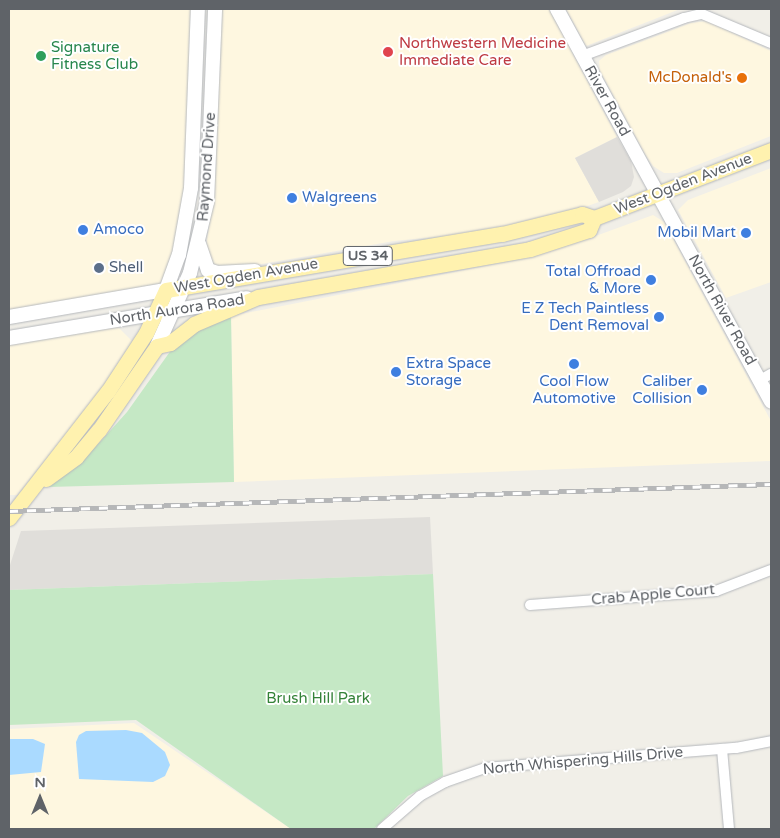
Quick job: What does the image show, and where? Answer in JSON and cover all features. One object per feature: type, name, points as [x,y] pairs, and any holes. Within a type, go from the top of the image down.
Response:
[{"type":"main road","name":"West Ogden Avenue","points":[[9,518],[108,391],[156,313],[166,290],[526,229],[582,214],[594,218],[771,150]]},
{"type":"main road","name":"West Ogden Avenue","points":[[346,283],[530,249],[589,230],[594,218]]},
{"type":"main road","name":"North Aurora Road","points":[[258,297],[346,283]]},
{"type":"main road","name":"West Ogden Avenue","points":[[31,490],[76,457],[123,400],[157,346],[170,343],[194,324],[258,297]]},
{"type":"street","name":"Raymond Drive","points":[[166,290],[179,256],[191,188],[198,9]]},
{"type":"street","name":"Raymond Drive","points":[[157,346],[185,287],[199,242],[209,182],[215,9]]},
{"type":"street","name":"River Road","points":[[557,9],[658,193]]},
{"type":"street","points":[[582,56],[684,18],[702,14],[771,43]]},
{"type":"street","name":"North River Road","points":[[658,193],[766,377],[771,402]]},
{"type":"street","points":[[199,242],[208,270],[217,273],[248,269],[263,274]]},
{"type":"street","name":"North Aurora Road","points":[[9,317],[166,290]]},
{"type":"street","name":"North Aurora Road","points":[[9,338],[258,297]]},
{"type":"street","name":"Crab Apple Court","points":[[530,605],[716,591],[771,570]]},
{"type":"street","name":"North Whispering Hills Drive","points":[[382,829],[420,796],[445,782],[485,768],[722,749],[771,741]]},
{"type":"street","points":[[722,749],[729,829]]},
{"type":"shaded area","points":[[9,9],[192,9],[187,170],[175,250],[164,280],[158,286],[9,313]]},
{"type":"shaded area","points":[[221,9],[549,9],[617,137],[575,158],[599,202],[553,218],[456,235],[394,241],[233,269],[213,267],[206,248],[215,182]]},
{"type":"shaded area","points":[[566,9],[680,9],[586,46]]},
{"type":"shaded area","points":[[707,21],[771,51],[771,136],[677,173],[664,173],[653,166],[645,154],[600,71],[599,61],[606,55],[691,23]]},
{"type":"shaded area","points":[[617,137],[631,161],[634,177],[631,186],[623,192],[599,202],[575,158]]},
{"type":"shaded area","points":[[771,168],[771,282],[726,298],[678,210],[688,200]]},
{"type":"shaded area","points":[[653,215],[664,222],[771,421],[771,461],[234,482],[231,316],[517,260],[582,241]]},
{"type":"shaded area","points":[[118,327],[132,341],[99,393],[17,495],[9,495],[9,344]]},
{"type":"shaded area","points":[[430,517],[433,574],[9,590],[9,568],[21,531]]},
{"type":"shaded area","points":[[134,723],[291,829],[9,829],[9,729]]},
{"type":"green space","points":[[231,316],[234,482],[48,487],[100,442],[127,412],[174,346],[195,331]]},
{"type":"green space","name":"Brush Hill Park","points":[[433,574],[443,776],[408,796],[374,829],[291,829],[136,720],[9,725],[9,590]]},
{"type":"water","points":[[126,730],[142,733],[165,752],[170,765],[165,776],[153,782],[79,779],[76,742],[79,735],[86,731]]},
{"type":"water","points":[[9,739],[33,739],[45,744],[41,772],[9,775]]},
{"type":"railway","points":[[9,511],[771,484]]},
{"type":"place","name":"Northwestern Medicine Immediate Care","points":[[388,52]]},
{"type":"place","name":"Signature Fitness Club","points":[[41,56]]},
{"type":"place","name":"McDonald's","points":[[742,78]]},
{"type":"place","name":"Walgreens","points":[[292,198]]},
{"type":"place","name":"Amoco","points":[[83,230]]},
{"type":"place","name":"Mobil Mart","points":[[746,233]]},
{"type":"place","name":"Shell","points":[[99,268]]},
{"type":"place","name":"Total Offroad & More","points":[[651,280]]},
{"type":"place","name":"E Z Tech Paintless Dent Removal","points":[[659,317]]},
{"type":"place","name":"Cool Flow Automotive","points":[[574,364]]},
{"type":"place","name":"Extra Space Storage","points":[[396,372]]},
{"type":"place","name":"Caliber Collision","points":[[702,390]]}]
